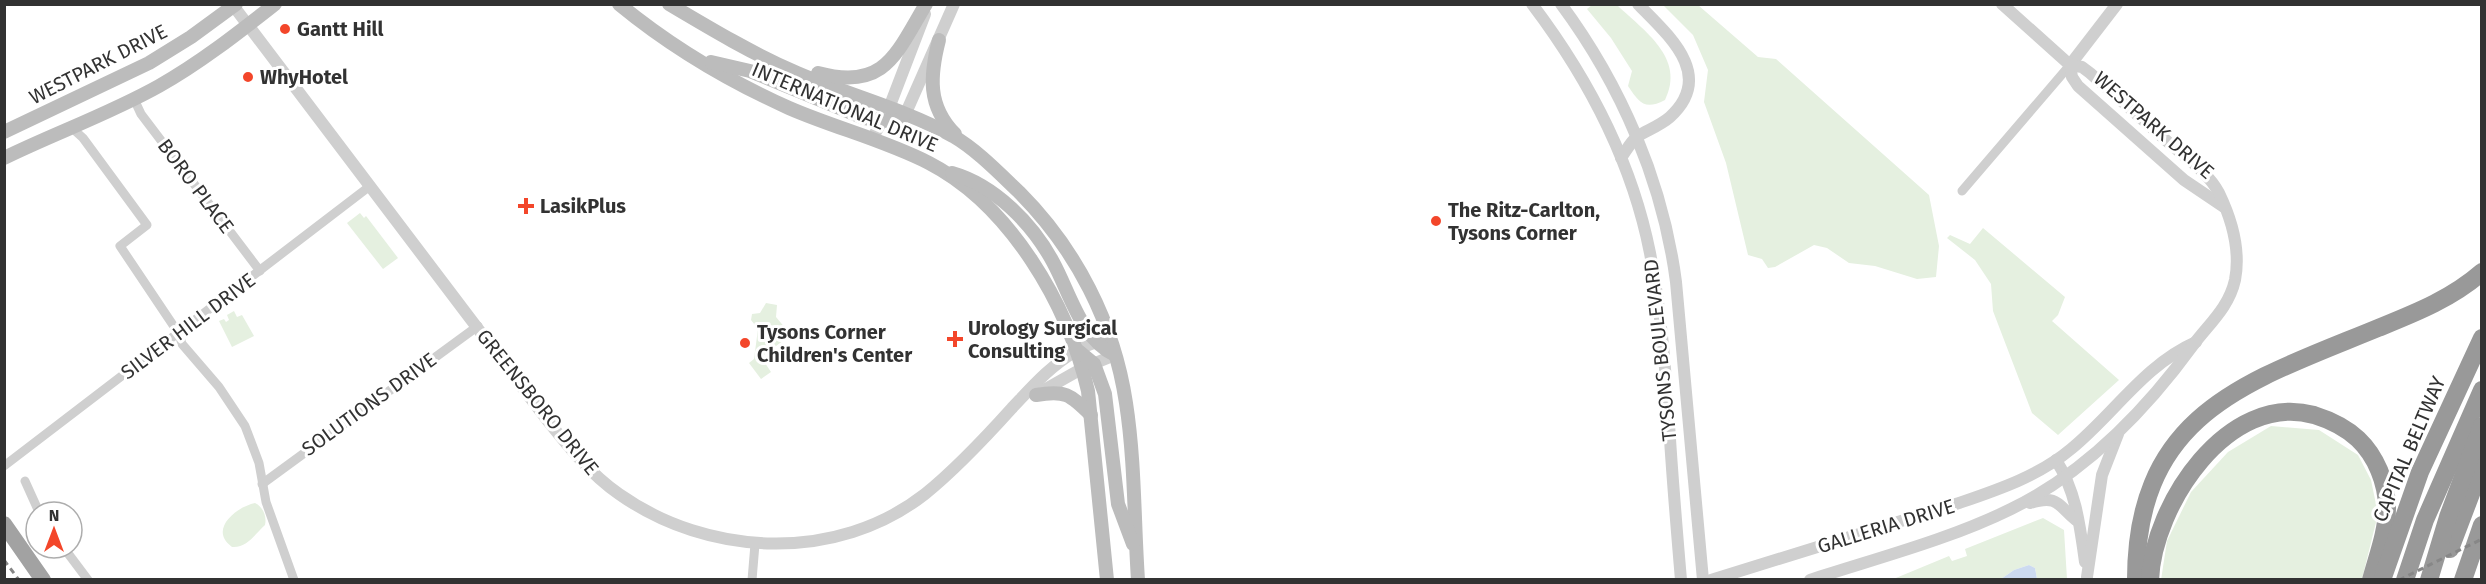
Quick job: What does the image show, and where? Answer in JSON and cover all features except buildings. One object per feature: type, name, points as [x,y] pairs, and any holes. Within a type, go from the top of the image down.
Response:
[{"type":"highway","points":[[2136,579],[2139,529],[2151,485],[2176,441],[2203,413],[2268,373],[2430,307],[2456,292],[2481,272]]},
{"type":"highway","name":"CAPITAL BELTWAY","points":[[2382,579],[2424,462],[2481,338]]},
{"type":"highway","points":[[2405,579],[2425,520],[2481,390]]},
{"type":"highway","points":[[2150,579],[2152,557],[2161,527],[2175,498],[2194,468],[2240,428],[2262,417],[2294,412],[2323,418],[2350,432],[2361,441],[2376,464],[2383,480],[2387,510],[2371,579]]},
{"type":"highway","points":[[2429,579],[2448,517],[2481,426]]},
{"type":"highway","points":[[2441,579],[2481,465]]},
{"type":"highway","points":[[4,524],[43,579]]},
{"type":"highway","points":[[2463,579],[2481,525]]},
{"type":"main road","points":[[4,158],[134,99],[180,73],[248,26],[275,4]]},
{"type":"main road","name":"INTERNATIONAL DRIVE","points":[[619,4],[656,35],[759,94],[793,110],[909,153],[940,170],[986,206],[1027,254],[1057,302],[1077,350],[1089,366],[1091,415],[1107,579]]},
{"type":"main road","name":"INTERNATIONAL DRIVE","points":[[669,4],[797,73],[889,108],[954,137],[967,146],[1032,206],[1058,236],[1088,287],[1115,355],[1126,405],[1139,576]]},
{"type":"main road","points":[[765,57],[834,78],[857,79],[877,71],[891,58],[928,4]]},
{"type":"main road","name":"WESTPARK DRIVE","points":[[4,132],[149,63],[234,5]]},
{"type":"main road","points":[[939,40],[932,75],[935,104],[943,120],[967,146]]},
{"type":"main road","points":[[697,59],[750,71],[864,118],[896,122],[905,115]]},
{"type":"main road","points":[[940,170],[962,176],[989,189],[1025,223],[1052,259],[1096,343],[1102,349],[1115,355]]},
{"type":"main road","points":[[1089,366],[1105,394],[1118,504],[1136,552]]},
{"type":"main road","points":[[1036,395],[1065,393],[1091,415]]},
{"type":"street","points":[[872,139],[889,108],[928,4]]},
{"type":"street","points":[[905,115],[954,4]]},
{"type":"street","name":"TYSONS BOULEVARD","points":[[1532,4],[1556,36],[1586,84],[1610,130],[1650,252],[1658,302],[1666,383],[1680,579]]},
{"type":"street","name":"TYSONS BOULEVARD","points":[[1561,4],[1608,77],[1636,138],[1652,176],[1672,250],[1703,579]]},
{"type":"street","points":[[1621,158],[1636,138],[1666,120],[1678,108],[1687,88],[1688,76],[1683,54],[1638,4]]},
{"type":"street","name":"WESTPARK DRIVE","points":[[2002,4],[2070,65],[2082,67],[2090,73],[2196,166],[2214,185],[2233,227],[2236,244],[2235,280],[2223,309],[2180,365],[2122,428],[2067,476]]},
{"type":"street","points":[[1962,191],[2070,65],[2117,4]]},
{"type":"street","name":"GREENSBORO DRIVE","points":[[234,5],[572,450],[598,478],[618,493],[640,508],[682,528],[729,541],[782,544],[824,539],[868,525],[924,495],[1013,408],[1033,384],[1077,350],[1109,337]]},
{"type":"street","name":"WESTPARK DRIVE","points":[[2070,65],[2072,77],[2078,86],[2184,180],[2224,207]]},
{"type":"street","name":"BORO PLACE","points":[[134,99],[141,114],[261,271]]},
{"type":"street","points":[[72,128],[83,138],[147,225],[120,246],[179,334],[182,344],[219,387],[244,426],[259,463],[266,502],[294,579]]},
{"type":"street","points":[[1610,130],[1636,138]]},
{"type":"street","name":"SILVER HILL DRIVE","points":[[4,466],[370,186]]},
{"type":"street","name":"SOLUTIONS DRIVE","points":[[262,484],[478,326]]},
{"type":"street","name":"WESTPARK DRIVE","points":[[2056,460],[2093,429],[2156,365],[2196,342]]},
{"type":"street","name":"GREENSBORO DRIVE","points":[[1013,408],[1089,366],[1115,355]]},
{"type":"street","points":[[2086,578],[2102,475],[2122,428]]},
{"type":"street","points":[[2056,460],[2067,476],[2080,523],[2086,578]]},
{"type":"street","name":"GALLERIA DRIVE","points":[[1711,579],[1999,489],[2056,460]]},
{"type":"street","name":"GALLERIA DRIVE","points":[[1810,579],[1961,530],[2012,509],[2067,476]]},
{"type":"street","points":[[25,482],[33,500]]},
{"type":"street","points":[[2012,509],[2035,501],[2052,500],[2064,506],[2080,523]]},
{"type":"street","points":[[752,579],[754,544]]},
{"type":"street","points":[[73,560],[87,579]]},
{"type":"green space","points":[[1592,5],[1617,5],[1659,46],[1670,71],[1670,85],[1665,100],[1647,105],[1635,96],[1628,86],[1632,71],[1611,38],[1587,9]]},
{"type":"green space","points":[[1663,5],[1698,5],[1758,57],[1776,59],[1929,195],[1939,246],[1936,277],[1917,279],[1875,266],[1849,263],[1827,248],[1814,245],[1775,267],[1768,268],[1762,259],[1748,255],[1726,163],[1704,102],[1708,70],[1693,35]]},
{"type":"green space","points":[[360,213],[364,218],[366,216],[398,258],[383,269],[347,223]]},
{"type":"green space","points":[[1983,228],[2065,297],[2058,315],[2052,321],[2119,380],[2058,435],[2032,413],[1993,311],[1991,284],[1975,260],[1947,238],[1950,235],[1970,244]]},
{"type":"green space","points":[[766,303],[777,305],[776,317],[791,335],[761,357],[771,372],[761,379],[749,363],[754,359],[758,329],[751,320],[752,314],[760,313]]},
{"type":"green space","points":[[234,311],[237,317],[242,315],[254,336],[232,347],[219,321],[229,320],[227,315]]},
{"type":"green space","points":[[2271,426],[2319,430],[2358,455],[2371,480],[2378,514],[2362,579],[2161,580],[2167,541],[2191,492],[2228,452]]},
{"type":"green space","points":[[255,503],[264,512],[265,525],[246,543],[232,547],[223,534],[227,520],[240,509]]},
{"type":"green space","points":[[2043,518],[2064,530],[2067,579],[2037,579],[2035,568],[2029,565],[2014,570],[2001,579],[1891,580],[1949,556],[1952,561],[1967,556],[1965,549]]},
{"type":"water","points":[[2029,565],[2035,568],[2037,579],[2001,579],[2014,570]]},
{"type":"railway","points":[[2399,580],[2482,539]]},
{"type":"railway","points":[[4,560],[19,580]]},
{"type":"place","name":"Gantt Hill","points":[[285,29]]},
{"type":"place","name":"WhyHotel","points":[[248,77]]},
{"type":"place","name":"LasikPlus","points":[[526,206]]},
{"type":"place","name":"The Ritz-Carlton, Tysons Corner","points":[[1436,221]]},
{"type":"place","name":"Urology Surgical Consulting","points":[[955,339]]},
{"type":"place","name":"Tysons Corner Children's Center","points":[[745,343]]}]
